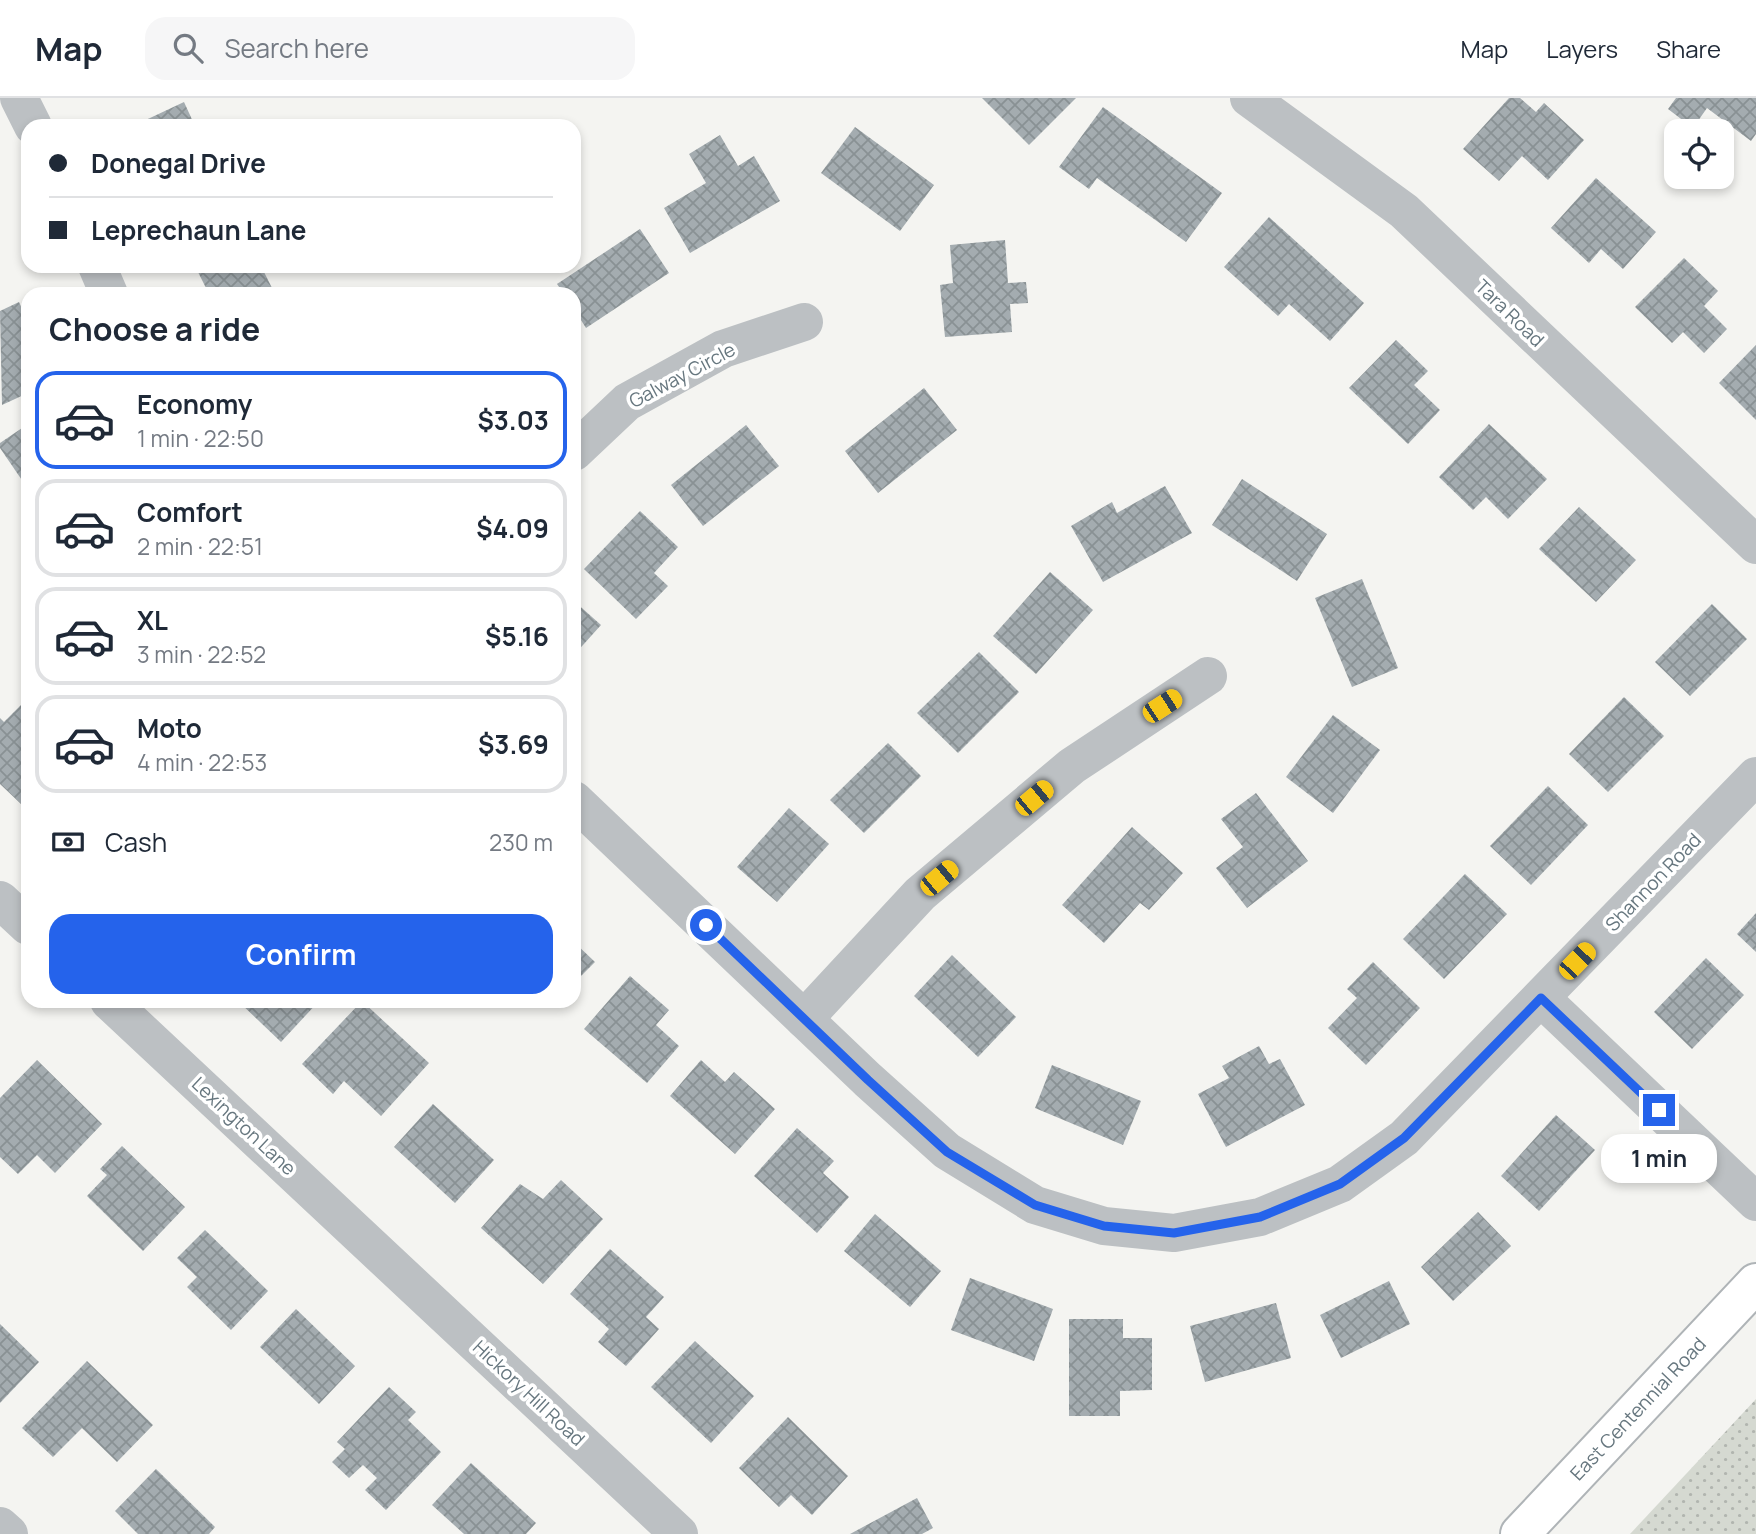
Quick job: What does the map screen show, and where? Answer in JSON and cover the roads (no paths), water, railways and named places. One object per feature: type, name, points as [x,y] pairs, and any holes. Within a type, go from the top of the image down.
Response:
[{"type":"street","points":[[19,98],[30,119]]},
{"type":"street","name":"Tara Road","points":[[1249,98],[1404,211],[1756,545]]},
{"type":"street","name":"Galway Circle","points":[[581,445],[627,402],[723,349],[804,322]]},
{"type":"street","points":[[804,1018],[920,894],[950,868],[1072,766],[1208,676]]},
{"type":"street","name":"Shannon Road","points":[[581,807],[947,1152],[1035,1205],[1104,1226],[1174,1233],[1260,1217],[1340,1184],[1404,1138],[1756,776]]},
{"type":"street","points":[[0,901],[21,920]]},
{"type":"street","points":[[1541,998],[1756,1202]]},
{"type":"street","name":"Lexington Lane","points":[[117,1008],[379,1251]]},
{"type":"street","name":"Hickory Hill Road","points":[[379,1251],[680,1534]]},
{"type":"street","name":"East Centennial Road","points":[[1520,1534],[1756,1283]]},
{"type":"street","points":[[0,1526],[9,1534]]}]
